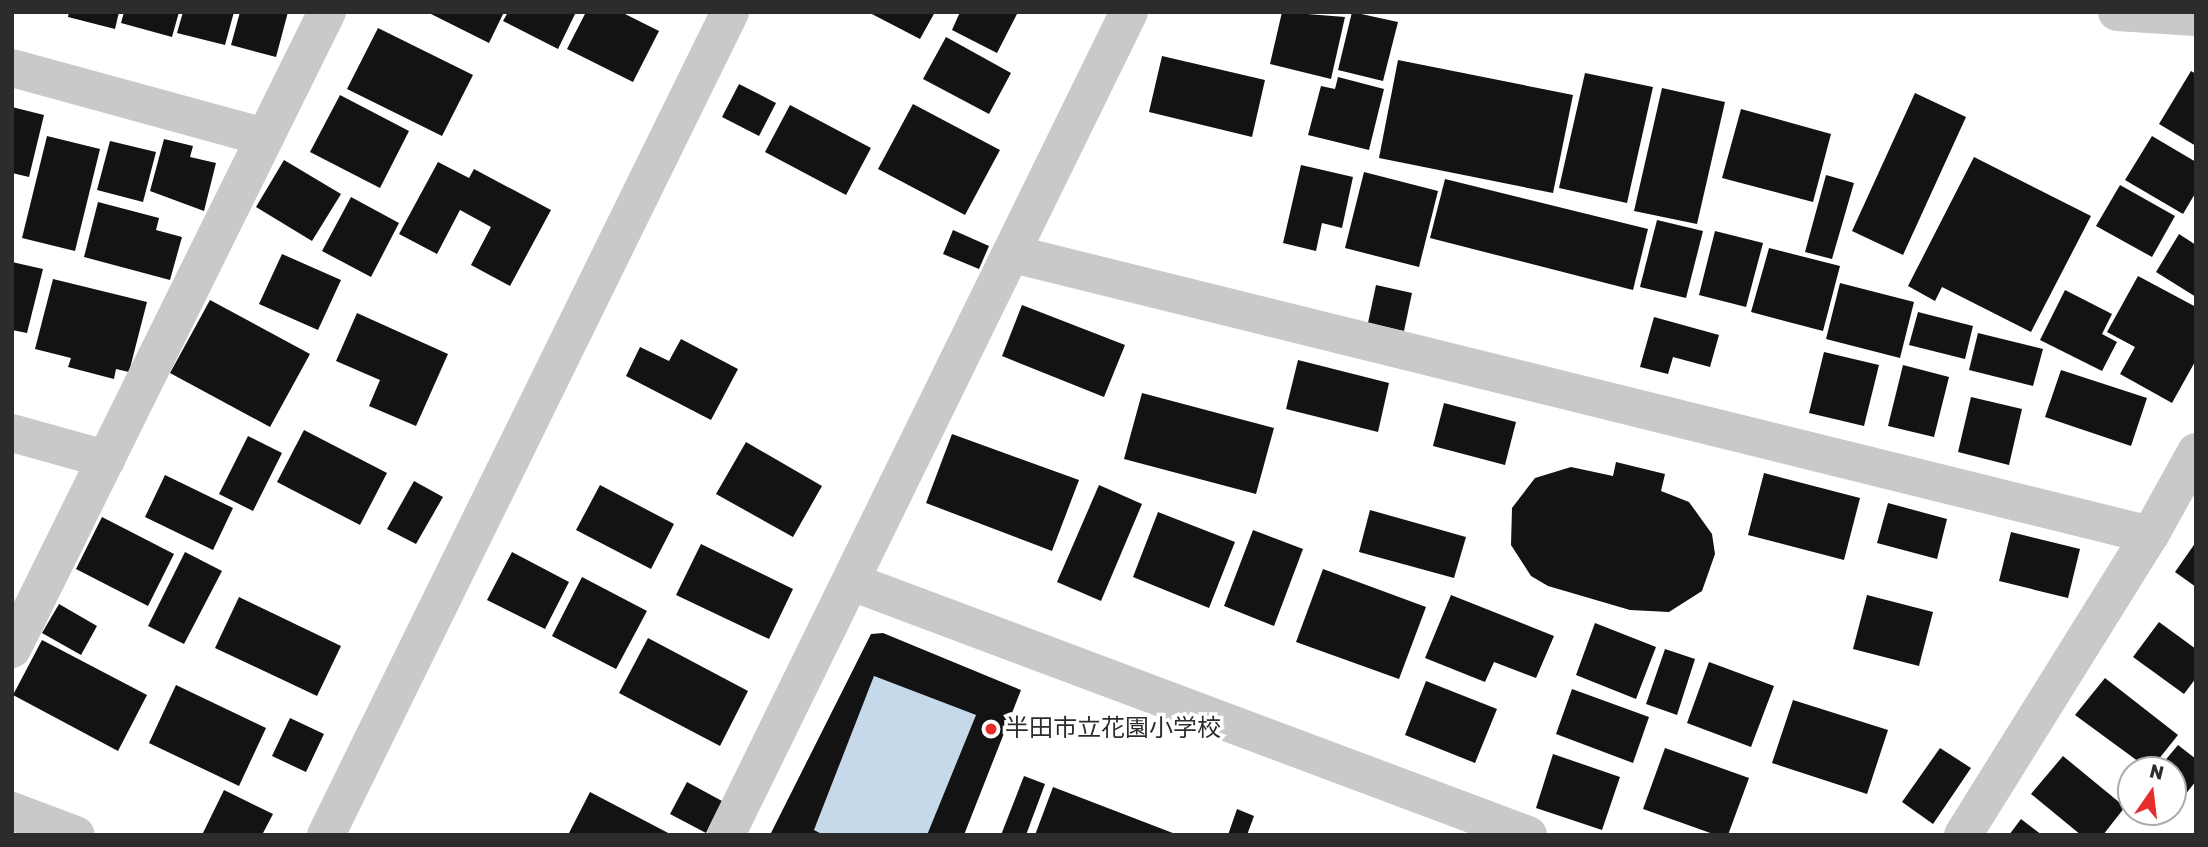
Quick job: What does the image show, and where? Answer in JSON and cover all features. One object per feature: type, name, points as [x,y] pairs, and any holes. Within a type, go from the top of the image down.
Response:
[{"type":"street","points":[[12,649],[327,12]]},
{"type":"street","points":[[327,835],[730,12]]},
{"type":"street","points":[[726,835],[1013,254],[1129,12]]},
{"type":"street","points":[[2117,12],[2196,17]]},
{"type":"street","points":[[12,68],[265,137]]},
{"type":"street","points":[[1013,254],[2150,535]]},
{"type":"street","points":[[12,433],[106,459]]},
{"type":"street","points":[[1963,835],[2150,535],[2196,452]]},
{"type":"street","points":[[852,582],[1528,835]]},
{"type":"street","points":[[12,811],[76,835]]},
{"type":"water","points":[[874,676],[976,715],[927,835],[825,835],[814,830]]},
{"type":"building","points":[[69,12],[119,12],[115,29],[68,17]]},
{"type":"building","points":[[124,12],[179,12],[172,37],[121,23]]},
{"type":"building","points":[[183,12],[234,12],[225,45],[177,33]]},
{"type":"building","points":[[240,12],[288,12],[276,57],[231,45]]},
{"type":"building","points":[[427,12],[504,12],[489,43]]},
{"type":"building","points":[[508,12],[576,12],[558,49],[503,21]]},
{"type":"building","points":[[586,12],[621,12],[659,31],[633,82],[567,49]]},
{"type":"building","points":[[868,12],[935,12],[920,39]]},
{"type":"building","points":[[960,12],[1018,12],[997,53],[952,30]]},
{"type":"building","points":[[1282,12],[1345,17],[1331,79],[1270,64]]},
{"type":"building","points":[[1352,12],[1398,22],[1383,81],[1338,70]]},
{"type":"building","points":[[378,28],[473,75],[442,136],[347,89]]},
{"type":"building","points":[[946,37],[1011,73],[989,114],[923,79]]},
{"type":"building","points":[[1162,56],[1265,80],[1252,137],[1149,112]]},
{"type":"building","points":[[1398,60],[1573,95],[1553,193],[1379,158]]},
{"type":"building","points":[[2191,71],[2196,74],[2196,146],[2159,124]]},
{"type":"building","points":[[1585,73],[1653,87],[1627,203],[1559,188]]},
{"type":"building","points":[[1338,77],[1384,89],[1369,150],[1308,135],[1321,86],[1335,89]]},
{"type":"building","points":[[739,84],[776,103],[759,136],[722,117]]},
{"type":"building","points":[[1662,88],[1725,102],[1697,224],[1634,211]]},
{"type":"building","points":[[1915,93],[1966,117],[1903,255],[1852,231]]},
{"type":"building","points":[[340,95],[409,131],[380,188],[310,152]]},
{"type":"building","points":[[913,104],[1000,150],[965,215],[878,169]]},
{"type":"building","points":[[790,105],[871,148],[846,195],[765,152]]},
{"type":"building","points":[[12,107],[44,115],[29,177],[12,173]]},
{"type":"building","points":[[1741,109],[1831,134],[1813,202],[1722,178]]},
{"type":"building","points":[[47,136],[100,149],[75,251],[22,238]]},
{"type":"building","points":[[2152,136],[2196,162],[2196,192],[2183,214],[2125,180]]},
{"type":"building","points":[[164,139],[193,146],[190,157],[216,163],[204,211],[150,191]]},
{"type":"building","points":[[110,141],[156,152],[143,202],[97,190]]},
{"type":"building","points":[[1974,157],[2091,216],[2031,332],[1942,287],[1935,301],[1908,286]]},
{"type":"building","points":[[284,160],[341,194],[312,241],[256,207]]},
{"type":"building","points":[[438,162],[469,178],[474,169],[551,210],[510,286],[471,265],[491,227],[460,210],[437,254],[399,234]]},
{"type":"building","points":[[1301,165],[1353,177],[1342,228],[1322,223],[1316,251],[1283,243]]},
{"type":"building","points":[[1364,172],[1438,191],[1419,267],[1345,248]]},
{"type":"building","points":[[1826,175],[1854,183],[1832,259],[1805,252]]},
{"type":"building","points":[[1445,179],[1648,229],[1633,290],[1430,238]]},
{"type":"building","points":[[2120,185],[2175,216],[2152,257],[2096,226]]},
{"type":"building","points":[[351,197],[399,223],[371,277],[322,251]]},
{"type":"building","points":[[98,202],[159,218],[156,230],[182,237],[170,280],[84,257]]},
{"type":"building","points":[[1657,220],[1703,231],[1686,298],[1640,287]]},
{"type":"building","points":[[953,230],[989,246],[979,269],[943,254]]},
{"type":"building","points":[[1715,231],[1763,243],[1746,307],[1699,295]]},
{"type":"building","points":[[2179,234],[2196,245],[2196,297],[2156,272]]},
{"type":"building","points":[[1769,248],[1840,266],[1823,331],[1751,312]]},
{"type":"building","points":[[282,254],[341,280],[318,330],[259,304]]},
{"type":"building","points":[[12,262],[43,269],[27,333],[12,330]]},
{"type":"building","points":[[2138,276],[2196,307],[2196,360],[2172,403],[2120,374],[2135,347],[2107,332]]},
{"type":"building","points":[[53,279],[147,302],[129,372],[116,369],[114,379],[68,367],[71,358],[35,349]]},
{"type":"building","points":[[1840,283],[1914,302],[1900,358],[1826,339]]},
{"type":"building","points":[[1376,285],[1412,293],[1404,331],[1368,323]]},
{"type":"building","points":[[2065,290],[2112,314],[2102,334],[2117,342],[2102,371],[2040,340]]},
{"type":"building","points":[[210,300],[310,354],[270,427],[170,373]]},
{"type":"building","points":[[1022,305],[1125,345],[1104,397],[1002,356]]},
{"type":"building","points":[[1918,312],[1973,326],[1965,359],[1909,345]]},
{"type":"building","points":[[357,313],[448,354],[416,426],[369,406],[380,380],[336,361]]},
{"type":"building","points":[[1654,317],[1719,335],[1710,367],[1673,357],[1668,374],[1640,367]]},
{"type":"building","points":[[1978,333],[2043,349],[2033,386],[1969,370]]},
{"type":"building","points":[[681,339],[738,369],[711,420],[626,376],[640,347],[669,361]]},
{"type":"building","points":[[1824,352],[1879,365],[1864,426],[1809,413]]},
{"type":"building","points":[[1298,360],[1389,383],[1378,432],[1286,409]]},
{"type":"building","points":[[1903,365],[1949,377],[1934,437],[1888,426]]},
{"type":"building","points":[[2061,370],[2147,398],[2131,446],[2045,417]]},
{"type":"building","points":[[1142,393],[1274,428],[1256,494],[1124,459]]},
{"type":"building","points":[[1971,397],[2022,409],[2009,465],[1958,452]]},
{"type":"building","points":[[1444,403],[1516,422],[1505,465],[1433,446]]},
{"type":"building","points":[[304,430],[387,473],[360,525],[277,482]]},
{"type":"building","points":[[952,434],[1079,480],[1052,551],[926,503]]},
{"type":"building","points":[[248,436],[282,453],[253,511],[219,494]]},
{"type":"building","points":[[746,442],[822,486],[793,537],[716,494]]},
{"type":"building","points":[[1616,462],[1665,474],[1661,491],[1689,502],[1712,534],[1715,554],[1702,591],[1669,612],[1630,610],[1548,586],[1531,576],[1511,545],[1512,508],[1535,478],[1571,467],[1613,476]]},
{"type":"building","points":[[1764,473],[1860,498],[1844,560],[1748,535]]},
{"type":"building","points":[[165,475],[233,508],[213,550],[145,517]]},
{"type":"building","points":[[414,481],[443,497],[416,544],[387,529]]},
{"type":"building","points":[[600,485],[674,524],[651,569],[576,530]]},
{"type":"building","points":[[1099,485],[1142,504],[1101,601],[1057,582]]},
{"type":"building","points":[[1888,503],[1947,519],[1937,559],[1877,543]]},
{"type":"building","points":[[1370,510],[1466,537],[1454,578],[1359,552]]},
{"type":"building","points":[[1158,512],[1235,542],[1209,608],[1133,577]]},
{"type":"building","points":[[102,517],[174,554],[148,606],[76,569]]},
{"type":"building","points":[[1253,530],[1303,549],[1274,626],[1224,606]]},
{"type":"building","points":[[2011,532],[2080,549],[2068,598],[1999,581]]},
{"type":"building","points":[[2196,542],[2196,587],[2175,572]]},
{"type":"building","points":[[701,544],[793,589],[769,639],[676,595]]},
{"type":"building","points":[[185,552],[222,571],[184,644],[148,626]]},
{"type":"building","points":[[512,552],[569,582],[545,629],[487,600]]},
{"type":"building","points":[[1323,569],[1426,607],[1399,679],[1296,642]]},
{"type":"building","points":[[582,577],[647,611],[616,669],[552,636]]},
{"type":"building","points":[[1451,595],[1554,636],[1536,678],[1494,662],[1485,682],[1425,658]]},
{"type":"building","points":[[1867,595],[1933,612],[1919,666],[1853,649]]},
{"type":"building","points":[[239,597],[341,646],[317,696],[215,648]]},
{"type":"building","points":[[59,604],[97,626],[81,655],[42,633]]},
{"type":"building","points":[[2159,622],[2196,649],[2196,678],[2184,694],[2133,657]]},
{"type":"building","points":[[1595,623],[1656,647],[1636,699],[1576,675]]},
{"type":"building","points":[[883,633],[1021,690],[964,835],[927,835],[976,715],[874,676],[814,830],[824,835],[770,835],[871,634]]},
{"type":"building","points":[[648,638],[748,691],[720,746],[619,693]]},
{"type":"building","points":[[42,640],[147,695],[118,751],[13,695]]},
{"type":"building","points":[[1665,649],[1695,659],[1677,715],[1646,704]]},
{"type":"building","points":[[1709,662],[1774,686],[1751,747],[1687,723]]},
{"type":"building","points":[[2105,678],[2178,735],[2161,756],[2131,756],[2075,715]]},
{"type":"building","points":[[1426,681],[1497,709],[1475,763],[1405,735]]},
{"type":"building","points":[[176,685],[266,728],[239,786],[149,743]]},
{"type":"building","points":[[1572,689],[1649,717],[1633,763],[1556,734]]},
{"type":"building","points":[[1793,700],[1888,730],[1867,794],[1772,763]]},
{"type":"building","points":[[290,718],[324,734],[306,772],[272,756]]},
{"type":"building","points":[[2178,745],[2196,759],[2196,781],[2187,792],[2187,756],[2169,756]]},
{"type":"building","points":[[1665,748],[1749,778],[1728,835],[1716,835],[1643,809]]},
{"type":"building","points":[[1940,748],[1971,768],[1933,824],[1902,802]]},
{"type":"building","points":[[1553,754],[1620,777],[1602,830],[1536,808]]},
{"type":"building","points":[[2063,756],[2117,800],[2117,817],[2103,835],[2081,835],[2031,794]]},
{"type":"building","points":[[1024,776],[1045,784],[1026,835],[1001,835]]},
{"type":"building","points":[[687,782],[722,801],[706,833],[670,814]]},
{"type":"building","points":[[1053,787],[1178,835],[1035,835]]},
{"type":"building","points":[[224,790],[273,814],[262,835],[202,835]]},
{"type":"building","points":[[590,792],[672,835],[568,835]]},
{"type":"building","points":[[1237,809],[1254,816],[1247,835],[1228,835]]},
{"type":"building","points":[[2021,819],[2042,835],[2009,835]]},
{"type":"place","name":"半田市立花園小学校","points":[[991,729]]}]
